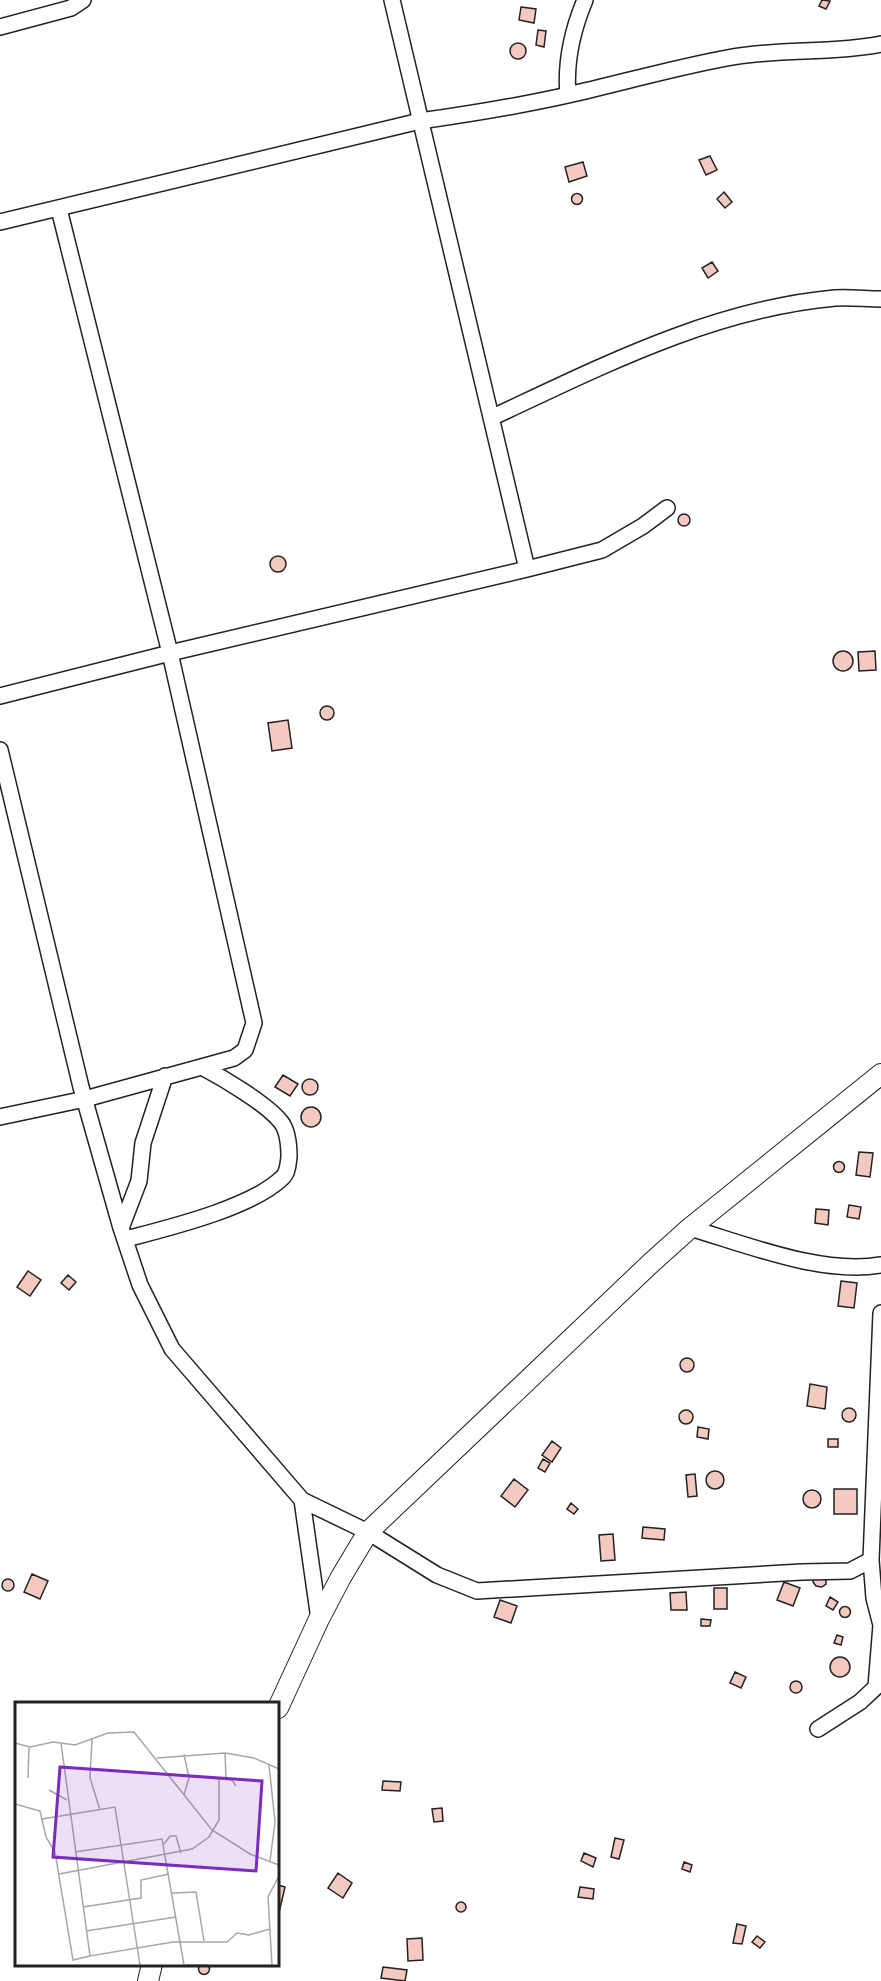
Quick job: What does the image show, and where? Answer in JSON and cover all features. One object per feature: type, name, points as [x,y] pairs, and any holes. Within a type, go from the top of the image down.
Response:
[{"type":"street","points":[[0,27],[71,8],[83,0]]},
{"type":"street","points":[[393,0],[527,569]]},
{"type":"street","points":[[568,95],[566,77],[568,52],[585,0]]},
{"type":"street","points":[[0,222],[420,121],[481,113],[568,95],[729,57],[862,48],[881,44]]},
{"type":"street","points":[[0,1117],[85,1099],[234,1058],[245,1050],[254,1023],[170,653],[59,209]]},
{"type":"street","points":[[493,417],[645,347],[754,312],[791,304],[838,298],[881,299]]},
{"type":"street","points":[[0,696],[602,550],[643,526],[667,508]]},
{"type":"street","points":[[0,750],[85,1099],[140,1285],[172,1349],[302,1500],[368,1532],[436,1575],[477,1591],[850,1571],[872,1560]]},
{"type":"street","points":[[124,1233],[217,1212],[262,1192],[284,1177],[288,1167],[289,1147],[281,1122],[225,1080],[202,1067]]},
{"type":"street","points":[[279,1706],[340,1577],[368,1532],[690,1228],[881,1074]]},
{"type":"street","points":[[124,1233],[139,1181],[143,1143],[165,1076]]},
{"type":"street","points":[[690,1228],[813,1264],[862,1268],[881,1265]]},
{"type":"street","points":[[818,1729],[861,1702],[876,1687],[881,1625],[873,1588],[872,1560],[881,1313]]},
{"type":"street","points":[[302,1500],[319,1619]]},
{"type":"street","points":[[850,1571],[873,1588]]},
{"type":"street","points":[[148,1981],[153,1966]]},
{"type":"building","points":[[822,0],[830,1],[826,9],[819,6]]},
{"type":"building","points":[[521,7],[536,9],[534,23],[519,20]]},
{"type":"building","points":[[538,30],[546,31],[544,47],[536,45]]},
{"type":"building","points":[[518,43],[526,51],[518,59],[510,51]]},
{"type":"building","points":[[710,156],[717,170],[706,175],[699,160]]},
{"type":"building","points":[[583,162],[587,176],[569,182],[565,167]]},
{"type":"building","points":[[724,192],[732,202],[725,208],[717,199]]},
{"type":"building","points":[[577,193],[583,199],[577,205],[571,199]]},
{"type":"building","points":[[712,262],[718,271],[708,278],[702,268]]},
{"type":"building","points":[[686,514],[689,515],[689,525],[682,526],[679,525],[678,518],[679,515]]},
{"type":"building","points":[[278,556],[284,558],[286,564],[284,570],[278,572],[272,570],[270,564],[272,558]]},
{"type":"building","points":[[843,651],[850,654],[853,661],[850,668],[843,671],[836,668],[833,661],[836,654]]},
{"type":"building","points":[[875,651],[876,670],[859,671],[858,652]]},
{"type":"building","points":[[324,706],[330,706],[334,713],[330,720],[324,720],[320,716],[320,710]]},
{"type":"building","points":[[288,720],[292,748],[272,751],[268,723]]},
{"type":"building","points":[[283,1075],[298,1084],[290,1096],[275,1087]]},
{"type":"building","points":[[310,1079],[318,1087],[310,1095],[302,1087]]},
{"type":"building","points":[[307,1107],[315,1107],[321,1113],[321,1121],[315,1127],[307,1127],[301,1121],[301,1113]]},
{"type":"building","points":[[859,1152],[873,1153],[870,1177],[856,1175]]},
{"type":"building","points":[[839,1162],[843,1163],[843,1171],[839,1172],[835,1171],[834,1167],[835,1163]]},
{"type":"building","points":[[849,1205],[861,1207],[859,1219],[847,1217]]},
{"type":"building","points":[[816,1209],[829,1210],[828,1225],[815,1223]]},
{"type":"building","points":[[28,1271],[41,1280],[30,1296],[17,1287]]},
{"type":"building","points":[[68,1275],[76,1282],[69,1290],[61,1283]]},
{"type":"building","points":[[841,1281],[857,1283],[854,1308],[838,1306]]},
{"type":"building","points":[[687,1358],[692,1360],[694,1365],[692,1370],[687,1372],[682,1370],[680,1365],[682,1360]]},
{"type":"building","points":[[810,1384],[827,1387],[825,1409],[807,1406]]},
{"type":"building","points":[[846,1408],[852,1408],[856,1415],[852,1422],[846,1422],[842,1418],[842,1412]]},
{"type":"building","points":[[683,1410],[689,1410],[693,1417],[689,1424],[683,1424],[679,1420],[679,1414]]},
{"type":"building","points":[[698,1427],[709,1429],[708,1439],[697,1437]]},
{"type":"building","points":[[828,1439],[838,1439],[838,1447],[828,1447]]},
{"type":"building","points":[[552,1441],[561,1448],[552,1462],[542,1455]]},
{"type":"building","points":[[543,1459],[550,1463],[545,1472],[538,1468]]},
{"type":"building","points":[[715,1471],[721,1474],[724,1480],[721,1486],[715,1489],[709,1486],[706,1480],[709,1474]]},
{"type":"building","points":[[695,1474],[697,1496],[688,1497],[686,1475]]},
{"type":"building","points":[[514,1479],[528,1490],[515,1507],[501,1496]]},
{"type":"building","points":[[834,1489],[857,1489],[857,1514],[834,1514]]},
{"type":"building","points":[[812,1490],[818,1493],[821,1499],[818,1505],[812,1508],[806,1505],[803,1499],[806,1493]]},
{"type":"building","points":[[571,1503],[578,1509],[574,1514],[567,1509]]},
{"type":"building","points":[[643,1527],[665,1529],[664,1540],[642,1538]]},
{"type":"building","points":[[613,1534],[615,1560],[601,1561],[599,1535]]},
{"type":"building","points":[[32,1574],[48,1581],[40,1599],[24,1592]]},
{"type":"building","points":[[814,1577],[826,1579],[826,1584],[822,1587],[816,1586],[813,1582]]},
{"type":"building","points":[[10,1579],[14,1585],[10,1591],[6,1591],[2,1583]]},
{"type":"building","points":[[784,1582],[800,1588],[793,1606],[777,1600]]},
{"type":"building","points":[[714,1588],[727,1588],[727,1609],[714,1609]]},
{"type":"building","points":[[686,1592],[687,1610],[671,1610],[670,1593]]},
{"type":"building","points":[[830,1597],[838,1602],[833,1610],[826,1606]]},
{"type":"building","points":[[500,1600],[517,1606],[511,1623],[494,1617]]},
{"type":"building","points":[[845,1606],[851,1612],[845,1618],[839,1612]]},
{"type":"building","points":[[701,1619],[711,1620],[710,1626],[701,1626]]},
{"type":"building","points":[[837,1635],[843,1637],[841,1645],[834,1643]]},
{"type":"building","points":[[840,1657],[847,1660],[850,1667],[847,1674],[840,1677],[833,1674],[830,1667],[833,1660]]},
{"type":"building","points":[[735,1672],[746,1677],[741,1688],[730,1683]]},
{"type":"building","points":[[798,1681],[802,1687],[798,1693],[794,1693],[790,1685]]},
{"type":"building","points":[[383,1781],[401,1782],[400,1791],[382,1790]]},
{"type":"building","points":[[442,1808],[443,1821],[434,1822],[432,1809]]},
{"type":"building","points":[[615,1838],[624,1840],[619,1859],[611,1857]]},
{"type":"building","points":[[584,1853],[596,1858],[593,1867],[581,1861]]},
{"type":"building","points":[[684,1862],[692,1865],[690,1872],[682,1869]]},
{"type":"building","points":[[338,1873],[352,1883],[343,1898],[328,1888]]},
{"type":"building","points":[[279,1885],[285,1887],[279,1913]]},
{"type":"building","points":[[580,1887],[594,1889],[593,1899],[578,1897]]},
{"type":"building","points":[[461,1902],[465,1903],[465,1911],[461,1912],[457,1911],[456,1907],[457,1903]]},
{"type":"building","points":[[737,1924],[746,1926],[742,1944],[733,1943]]},
{"type":"building","points":[[757,1936],[765,1942],[760,1948],[752,1942]]},
{"type":"building","points":[[422,1938],[423,1960],[408,1961],[407,1939]]},
{"type":"building","points":[[200,1966],[208,1966],[208,1973],[204,1975],[200,1973]]},
{"type":"building","points":[[383,1967],[407,1970],[405,1981],[381,1978]]}]
